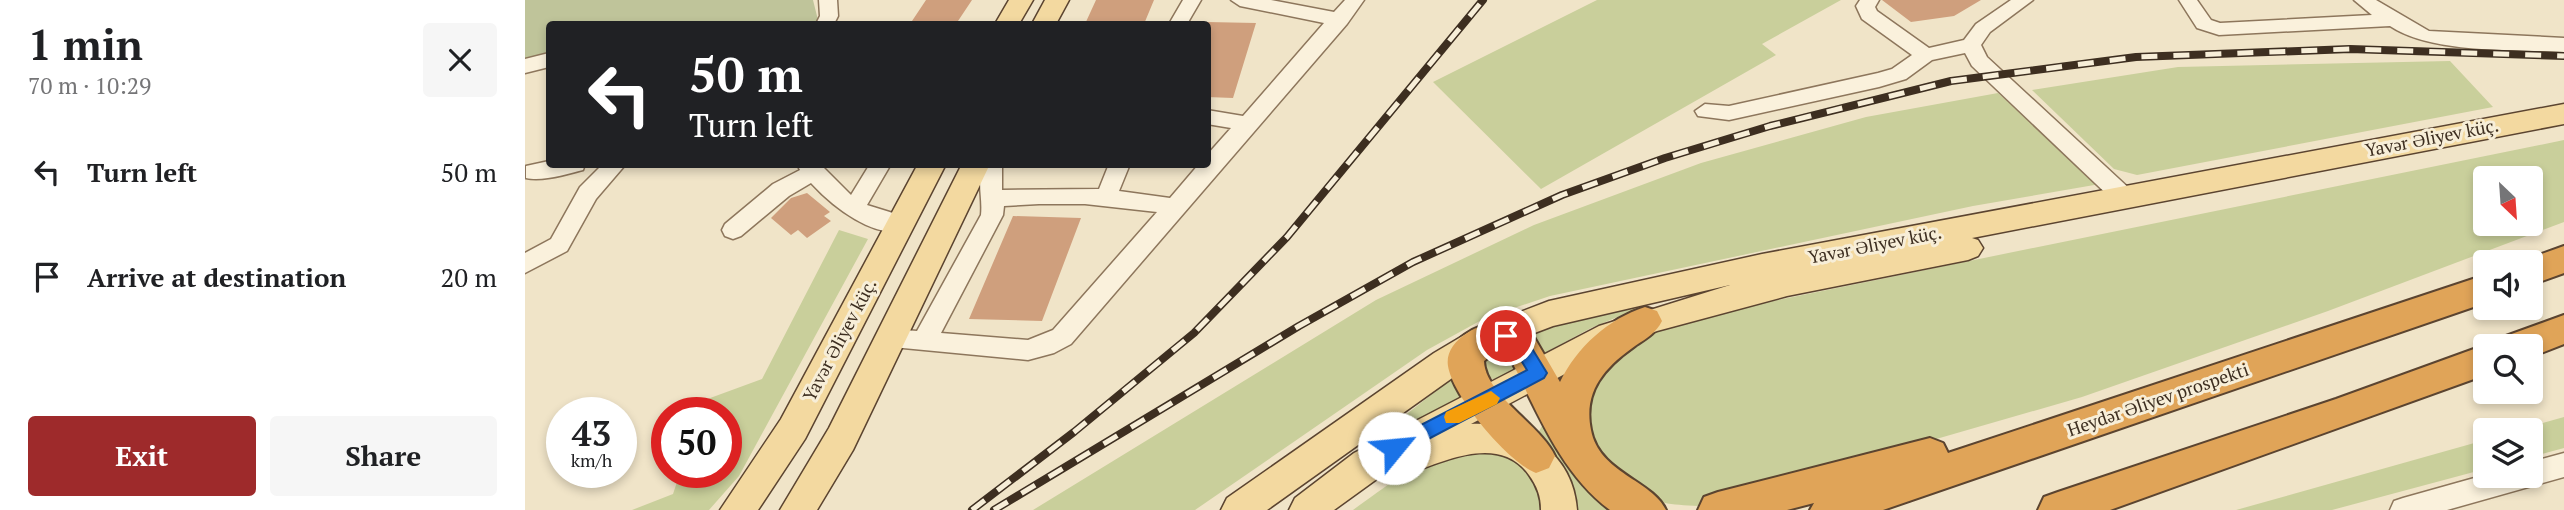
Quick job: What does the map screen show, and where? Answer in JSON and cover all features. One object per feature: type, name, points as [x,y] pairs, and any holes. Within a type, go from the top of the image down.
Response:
[{"type":"highway","points":[[2543,267],[2564,259]]},
{"type":"highway","name":"Heydər Əliyev prospekti","points":[[1830,510],[2473,293]]},
{"type":"highway","points":[[1573,442],[1569,412],[1578,381],[1597,356],[1645,321]]},
{"type":"highway","points":[[2543,337],[2564,329]]},
{"type":"highway","points":[[1536,456],[1469,379],[1464,364],[1466,356],[1482,340],[1495,337],[1513,338],[1524,349],[1585,463],[1603,483],[1625,501],[1646,510]]},
{"type":"highway","points":[[2058,510],[2336,415],[2473,364]]},
{"type":"highway","points":[[1718,510],[2200,386]]},
{"type":"main road","points":[[1009,21],[1021,0]]},
{"type":"main road","points":[[1046,21],[1057,0]]},
{"type":"main road","name":"Yavər Əliyev küç.","points":[[1239,510],[1445,363],[1482,340],[1549,314],[1695,280],[2564,114]]},
{"type":"main road","name":"Yavər Əliyev küç.","points":[[1307,510],[1366,464],[1576,351],[1645,321],[1750,292],[2328,175],[2564,131]]},
{"type":"main road","name":"Yavər Əliyev küç.","points":[[738,510],[793,429],[930,168]]},
{"type":"main road","points":[[798,510],[841,439],[891,339],[983,168]]},
{"type":"main road","points":[[1322,510],[1402,462],[1448,442],[1497,438],[1515,443],[1536,456],[1556,490],[1559,510]]},
{"type":"street","points":[[826,21],[829,16],[828,0]]},
{"type":"street","points":[[1180,21],[1192,0]]},
{"type":"street","points":[[1240,0],[1340,20]]},
{"type":"street","points":[[1211,167],[1355,0]]},
{"type":"street","points":[[1870,0],[1865,6],[1869,15],[1926,55]]},
{"type":"street","points":[[2188,0],[2204,24],[2219,29],[2393,20]]},
{"type":"street","points":[[2363,0],[2393,20],[2428,37],[2564,45]]},
{"type":"street","points":[[1971,45],[1979,61],[2125,197]]},
{"type":"street","points":[[525,66],[546,61]]},
{"type":"street","points":[[1211,118],[1249,124]]},
{"type":"street","points":[[534,172],[554,168]]},
{"type":"street","points":[[525,264],[559,245],[589,193],[612,168]]},
{"type":"street","points":[[733,230],[810,168],[853,211],[866,217],[901,224]]},
{"type":"street","points":[[853,211],[879,168]]},
{"type":"street","points":[[924,341],[992,215],[994,199],[985,168]]},
{"type":"street","points":[[1106,197],[1118,168]]},
{"type":"street","points":[[891,339],[1028,350],[1045,346],[1062,337],[1210,168]]},
{"type":"street","points":[[994,199],[1023,195],[1106,197],[1176,207]]},
{"type":"street","points":[[2543,471],[2564,465]]},
{"type":"street","points":[[2403,510],[2482,488]]},
{"type":"lane","points":[[1705,111],[1729,113],[1899,74],[1926,55],[1971,45],[1983,28],[2024,0]]},
{"type":"green space","points":[[525,0],[813,0],[818,20],[546,21],[546,56],[525,59]]},
{"type":"green space","points":[[1597,0],[1841,0],[1762,44],[1776,55],[1541,189],[1433,82]]},
{"type":"green space","points":[[2450,61],[2493,107],[2137,175],[2114,169],[2032,90],[2178,67]]},
{"type":"green space","points":[[1998,93],[2100,184],[1973,206],[1550,296],[1487,317],[1427,350],[1195,510],[1033,510],[1376,300],[1534,225],[1701,163],[1866,117]]},
{"type":"green space","points":[[2564,140],[2564,222],[2543,230],[2543,166],[2473,166],[2473,236],[2527,236],[2490,250],[2473,250],[2473,256],[2328,311],[2082,397],[1704,506],[1668,503],[1643,496],[1593,459],[1586,384],[1623,347],[1668,327],[1743,307]]},
{"type":"green space","points":[[839,230],[868,239],[742,470],[742,397],[713,397],[762,379]]},
{"type":"green space","points":[[1666,297],[1591,328],[1539,356],[1526,333]]},
{"type":"green space","points":[[1497,352],[1511,356],[1515,370],[1496,381],[1483,373],[1484,359]]},
{"type":"green space","points":[[1455,376],[1472,400],[1347,461]]},
{"type":"green space","points":[[2564,417],[2564,448],[2543,454],[2543,423]]},
{"type":"green space","points":[[1551,425],[1625,510],[1571,510],[1537,435],[1542,426]]},
{"type":"green space","points":[[2473,443],[2473,472],[2332,510],[2236,510]]},
{"type":"green space","points":[[1468,449],[1505,450],[1538,481],[1542,510],[1353,510],[1402,476],[1442,455]]},
{"type":"green space","points":[[675,488],[728,488],[709,510],[632,510],[673,494]]},
{"type":"building","points":[[926,0],[972,0],[958,21],[912,21]]},
{"type":"building","points":[[1096,0],[1154,0],[1145,21],[1086,21]]},
{"type":"building","points":[[1882,0],[1981,0],[1954,16],[1911,22]]},
{"type":"building","points":[[1211,22],[1256,23],[1233,98],[1211,97]]},
{"type":"building","points":[[807,193],[830,212],[824,216],[831,221],[807,238],[798,230],[791,235],[771,218],[791,198]]},
{"type":"building","points":[[1013,216],[1081,218],[1042,321],[969,319]]},
{"type":"railway","points":[[972,510],[1074,432],[1194,333],[1287,237],[1483,0]]},
{"type":"railway","points":[[994,510],[1299,326],[1413,262],[1562,195],[1665,158],[1770,126],[1951,81],[2136,57],[2350,49],[2564,56]]},
{"type":"slow traffic","points":[[1453,417],[1491,398]]},
{"type":"route","points":[[1394,448],[1538,373],[1519,342],[1506,336]]}]
